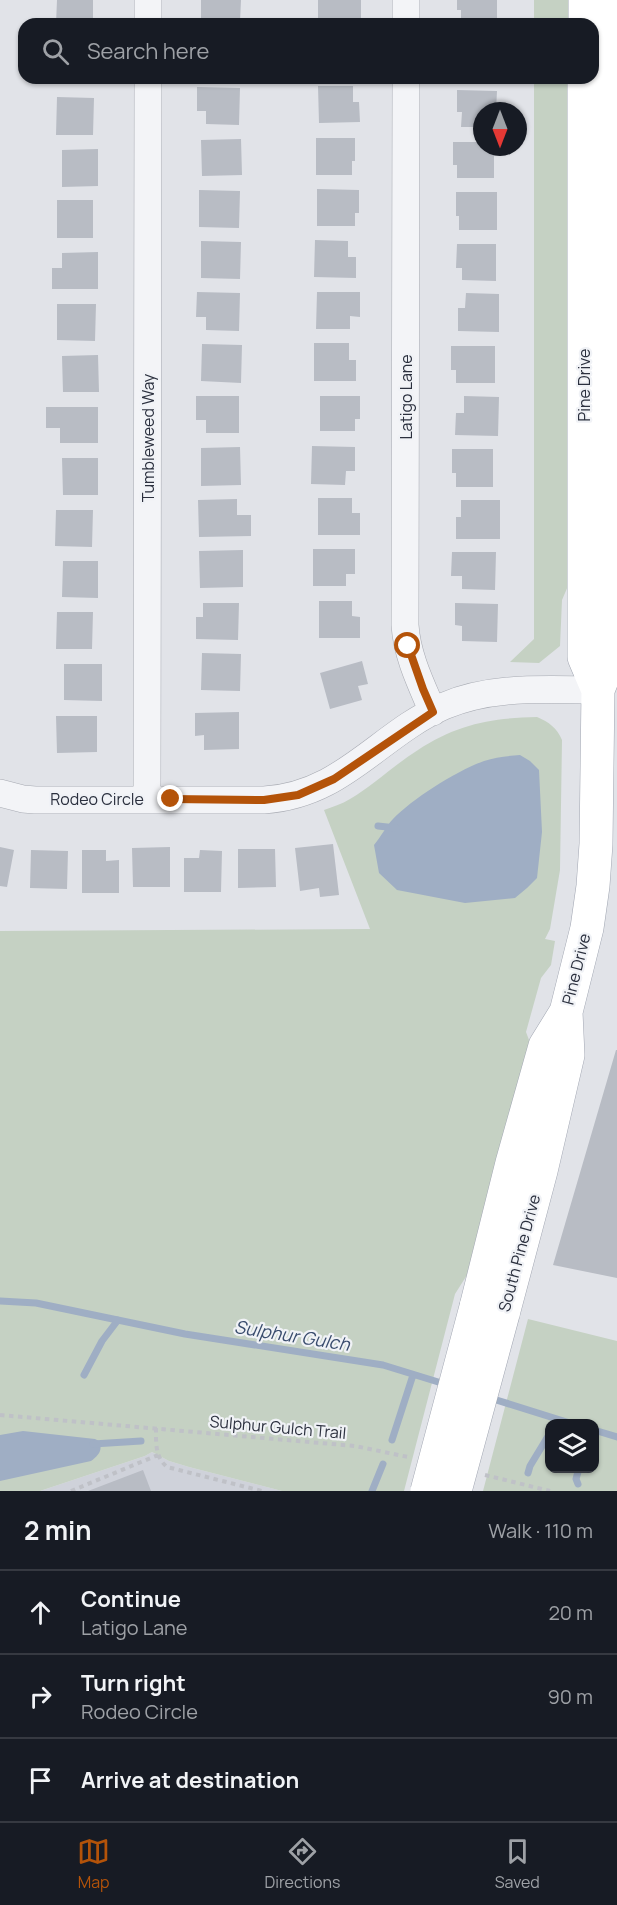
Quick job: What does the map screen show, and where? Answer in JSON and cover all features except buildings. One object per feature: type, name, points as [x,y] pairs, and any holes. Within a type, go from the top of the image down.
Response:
[{"type":"main road","points":[[585,0],[585,18]]},
{"type":"main road","name":"Pine Drive","points":[[490,1310],[512,1163],[545,1046],[566,1012],[582,951],[593,886],[598,791],[598,690],[611,657],[608,288],[612,0]]},
{"type":"main road","name":"Pine Drive","points":[[585,84],[608,288]]},
{"type":"main road","name":"South Pine Drive","points":[[427,1491],[490,1310]]},
{"type":"main road","name":"South Pine Drive","points":[[455,1491],[490,1310]]},
{"type":"street","points":[[148,0],[148,18]]},
{"type":"street","points":[[406,0],[406,18]]},
{"type":"street","name":"Tumbleweed Way","points":[[147,799],[148,84]]},
{"type":"street","name":"Latigo Lane","points":[[406,84],[405,625],[411,658],[433,712]]},
{"type":"street","name":"Rodeo Circle","points":[[0,794],[35,800],[264,800],[298,795],[340,776],[433,712],[469,697],[494,692],[598,690]]},
{"type":"path","name":"Sulphur Gulch Trail","points":[[0,1415],[355,1446],[408,1457]]},
{"type":"path","points":[[156,1428],[158,1455],[167,1467],[262,1491]]},
{"type":"path","points":[[71,1491],[158,1455]]},
{"type":"path","points":[[484,1475],[538,1490],[550,1491]]},
{"type":"shaded area","points":[[152,1452],[169,1461],[189,1467],[282,1491],[40,1491]]},
{"type":"green space","points":[[534,0],[572,0],[572,18],[534,18]]},
{"type":"green space","points":[[534,84],[572,84],[571,579],[562,600],[560,646],[539,663],[510,662],[534,639]]},
{"type":"green space","points":[[537,717],[552,726],[562,740],[560,870],[550,929],[545,939],[555,941],[551,965],[541,978],[526,1032],[529,1049],[474,1264],[455,1294],[404,1491],[282,1491],[169,1461],[152,1452],[40,1491],[0,1491],[0,931],[370,929],[324,810],[350,799],[409,756],[447,734],[490,721]]},
{"type":"green space","points":[[528,1319],[617,1341],[617,1491],[483,1491]]},
{"type":"water","points":[[520,755],[539,770],[542,832],[537,878],[527,888],[515,898],[465,903],[397,890],[379,873],[374,845],[401,811],[436,786],[473,765],[506,756]]},
{"type":"water","points":[[23,1431],[95,1439],[99,1441],[100,1450],[91,1461],[0,1481],[0,1435]]},
{"type":"waterway","points":[[378,826],[396,828]]},
{"type":"waterway","name":"Sulphur Gulch","points":[[0,1301],[36,1303],[185,1334],[383,1365],[448,1385]]},
{"type":"waterway","points":[[84,1375],[102,1341],[118,1320]]},
{"type":"waterway","points":[[392,1440],[413,1375]]},
{"type":"waterway","name":"Sulphur Gulch","points":[[490,1398],[557,1419]]},
{"type":"waterway","name":"Sulphur Gulch","points":[[599,1432],[617,1437]]},
{"type":"waterway","points":[[93,1444],[141,1441]]},
{"type":"waterway","points":[[528,1473],[545,1441]]},
{"type":"waterway","points":[[372,1491],[383,1464]]},
{"type":"waterway","points":[[578,1473],[576,1479],[578,1484]]},
{"type":"route","points":[[171,799],[264,800],[291,797],[320,786],[345,772],[433,712],[408,646]]}]
